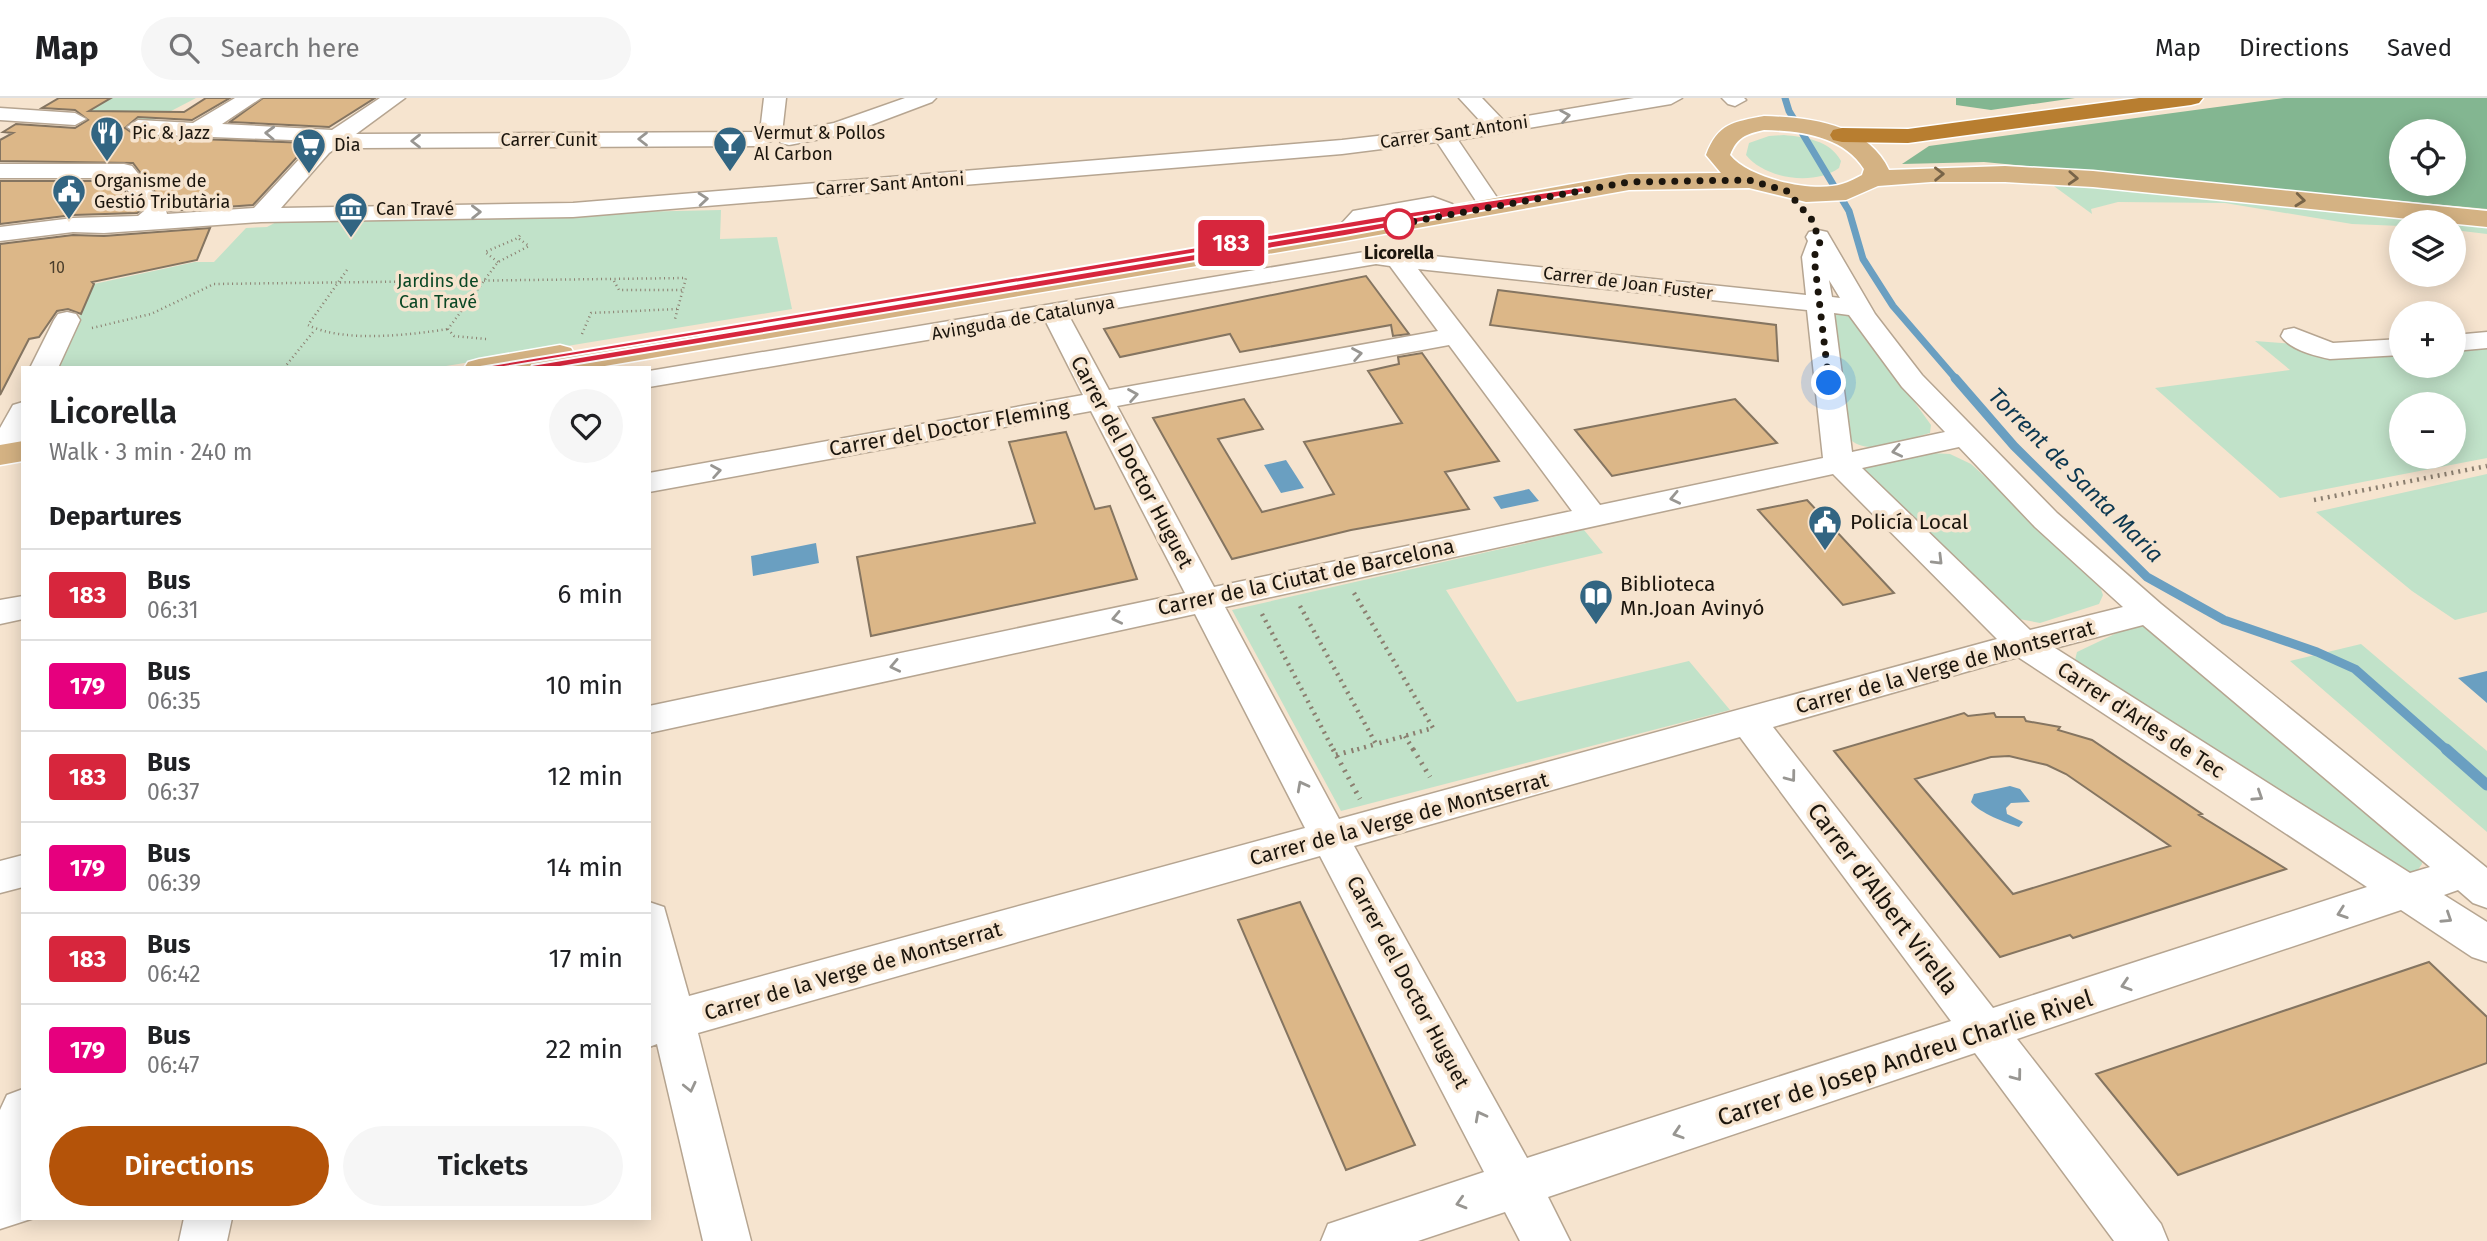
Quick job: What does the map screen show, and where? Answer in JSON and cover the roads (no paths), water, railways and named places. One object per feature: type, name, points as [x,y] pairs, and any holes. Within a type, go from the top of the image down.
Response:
[{"type":"highway","points":[[2115,107],[2142,98]]},
{"type":"highway","points":[[1842,135],[1908,136],[2191,98]]},
{"type":"highway","points":[[1873,168],[1908,136]]},
{"type":"main road","points":[[1734,99],[1796,124],[1842,135],[1861,145],[1873,168]]},
{"type":"main road","points":[[1734,99],[1742,115],[1740,128]]},
{"type":"main road","points":[[1796,124],[1758,124],[1740,128],[1726,135],[1718,144],[1718,155],[1724,164],[1749,180],[1787,191],[1826,212],[1873,168],[1931,174],[2093,179],[2487,219]]},
{"type":"main road","points":[[1582,190],[1629,182],[1718,155]]},
{"type":"main road","points":[[1629,182],[1749,180]]},
{"type":"main road","name":"Avinguda de Catalunya","points":[[491,366],[1354,223],[1582,190]]},
{"type":"main road","name":"Avinguda de Catalunya","points":[[548,366],[1345,233],[1582,190]]},
{"type":"street","points":[[197,130],[250,98]]},
{"type":"street","points":[[261,215],[321,148],[394,98]]},
{"type":"street","points":[[769,193],[770,123],[775,98]]},
{"type":"street","name":"Carrer Cunit","points":[[138,127],[338,137],[359,141],[769,150],[839,129],[925,98]]},
{"type":"street","points":[[1471,98],[1498,127]]},
{"type":"street","name":"Carrer Sant Antoni","points":[[104,226],[261,215],[573,210],[1342,148],[1444,136],[1671,98]]},
{"type":"street","points":[[0,114],[75,119]]},
{"type":"street","points":[[1444,136],[1488,202]]},
{"type":"street","points":[[743,195],[769,150]]},
{"type":"street","points":[[0,171],[124,171],[157,212],[145,223]]},
{"type":"street","points":[[1826,212],[1814,257],[1839,463]]},
{"type":"street","points":[[1826,212],[1858,308],[1912,381],[1964,437],[2046,520],[2149,612],[2476,882]]},
{"type":"street","points":[[0,234],[73,225],[104,226]]},
{"type":"street","points":[[0,258],[104,226]]},
{"type":"street","points":[[1397,258],[1592,516]]},
{"type":"street","name":"Carrer de Joan Fuster","points":[[1397,258],[1858,308]]},
{"type":"street","name":"Avinguda de Catalunya","points":[[651,379],[1364,259],[1397,258]]},
{"type":"street","name":"Carrer del Doctor Huguet","points":[[1054,313],[1546,1241]]},
{"type":"street","points":[[45,366],[76,325]]},
{"type":"street","name":"Carrer del Doctor Fleming","points":[[651,483],[1455,336]]},
{"type":"street","points":[[2294,336],[2330,351],[2389,347]]},
{"type":"street","points":[[2466,341],[2487,340]]},
{"type":"street","points":[[10,448],[21,417]]},
{"type":"street","name":"Carrer de la Ciutat de Barcelona","points":[[651,720],[1964,437]]},
{"type":"street","name":"Carrer d'Arles de Tec","points":[[1839,463],[2023,644],[2487,944]]},
{"type":"street","points":[[0,612],[21,607]]},
{"type":"street","name":"Carrer de la Verge de Montserrat","points":[[662,1024],[1750,723],[2023,644],[2149,612]]},
{"type":"street","name":"Carrer d'Albert Virella","points":[[1750,723],[2144,1241]]},
{"type":"street","points":[[0,877],[21,872]]},
{"type":"street","name":"Carrer de Josep Andreu Charlie Rivel","points":[[1345,1241],[2407,891],[2476,882]]},
{"type":"street","points":[[651,935],[662,1024],[727,1241]]},
{"type":"street","points":[[0,1172],[21,1115]]},
{"type":"street","points":[[0,1205],[21,1200]]},
{"type":"street","points":[[203,1241],[208,1220]]},
{"type":"water","points":[[1286,460],[1304,488],[1281,493],[1264,465]]},
{"type":"water","points":[[1529,489],[1539,501],[1501,509],[1493,497]]},
{"type":"water","points":[[816,543],[819,563],[753,576],[751,556]]},
{"type":"water","points":[[2487,671],[2487,703],[2458,678]]},
{"type":"water","points":[[2010,786],[2020,789],[2030,802],[2011,803],[2006,808],[2007,814],[2023,822],[2019,827],[1987,814],[1971,802],[1974,794]]},
{"type":"waterway","name":"Torrent de Santa Maria","points":[[1785,98],[1789,111],[1849,211],[1863,259],[1893,306],[1956,379]]},
{"type":"waterway","name":"Torrent de Santa Maria","points":[[1955,378],[2014,446],[2147,577],[2224,620],[2317,652],[2355,669],[2448,751]]},
{"type":"waterway","name":"Torrent de Santa Maria","points":[[2446,749],[2487,785]]},
{"type":"place","name":"Pic & Jazz","points":[[107,163]]},
{"type":"place","name":"Vermut & Pollos Al Carbon","points":[[730,173]]},
{"type":"place","name":"Dia","points":[[309,175]]},
{"type":"place","name":"Organisme de Gestió Tributària","points":[[69,221]]},
{"type":"place","name":"Licorella","points":[[1399,224]]},
{"type":"place","name":"Can Travé","points":[[351,239]]},
{"type":"place","name":"Policía Local","points":[[1825,552]]},
{"type":"place","name":"Biblioteca Mn.Joan Avinyó","points":[[1596,626]]},
{"type":"park label","name":"Jardins de Can Travé","points":[[438,291]]}]
